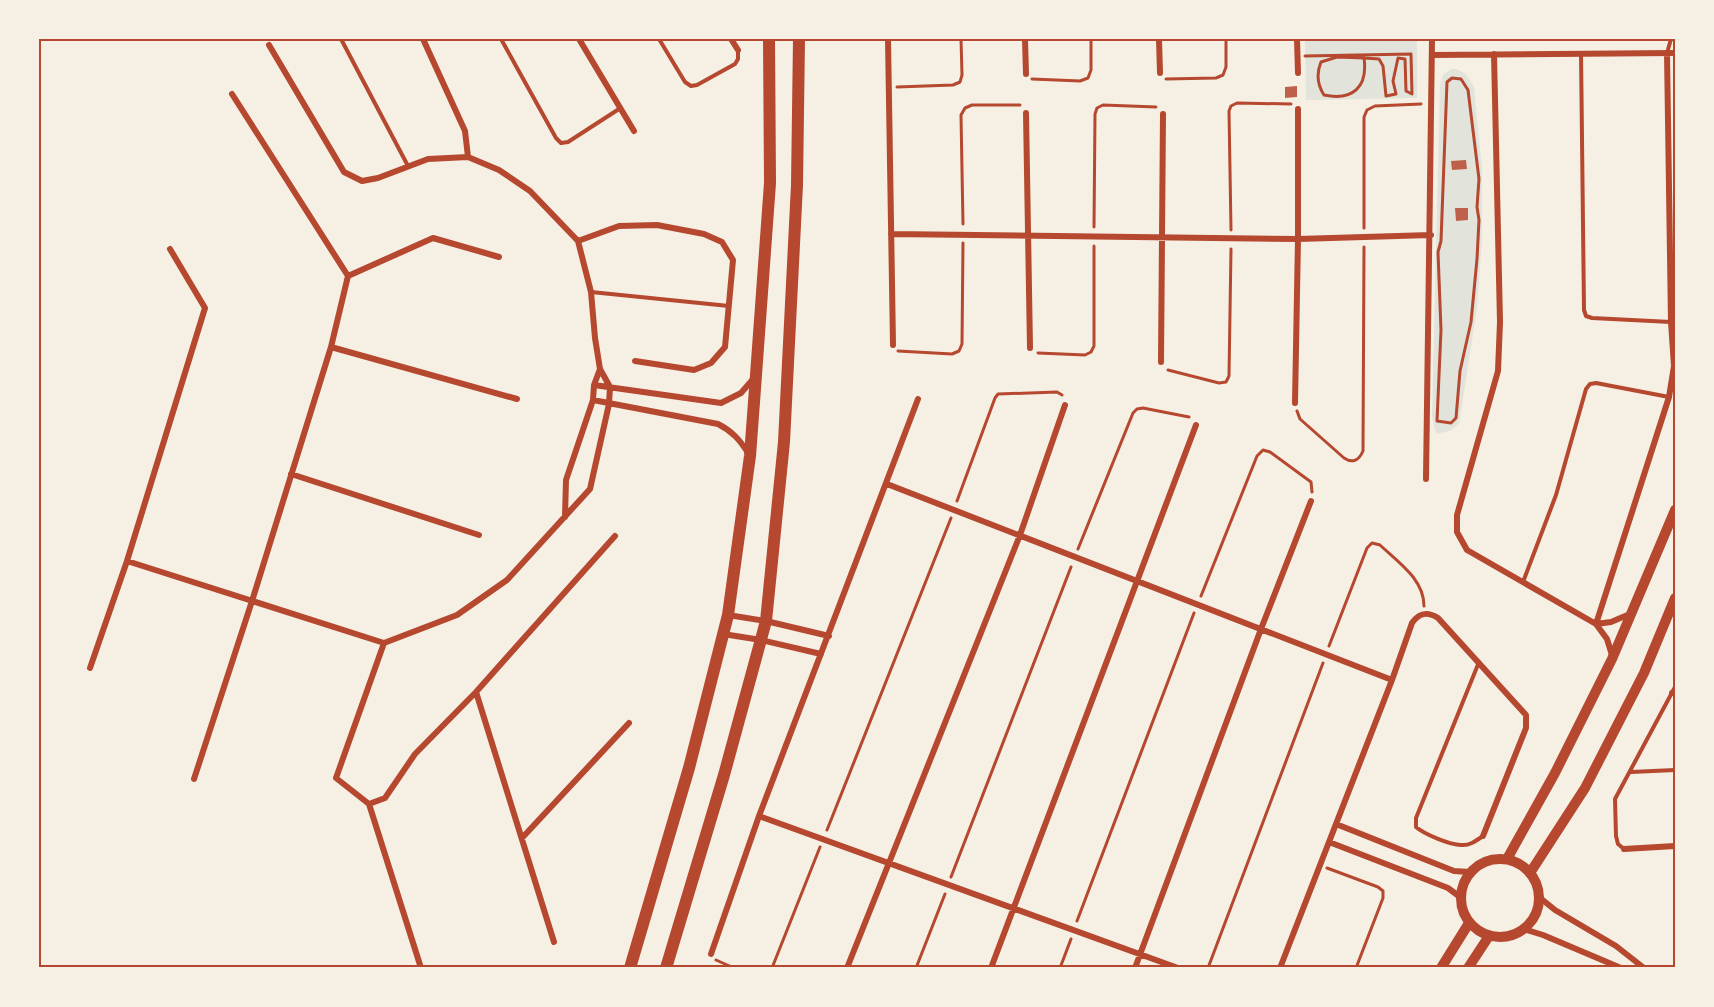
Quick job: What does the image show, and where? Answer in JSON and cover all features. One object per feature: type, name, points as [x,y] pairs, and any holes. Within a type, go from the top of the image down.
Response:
[{"type":"main road","points":[[630,968],[689,768],[728,615],[750,456],[770,183],[769,39]]},
{"type":"main road","points":[[666,968],[724,775],[766,621],[784,442],[797,185],[799,39]]},
{"type":"street","points":[[423,39],[465,131],[468,157]]},
{"type":"street","points":[[579,39],[634,131]]},
{"type":"street","points":[[731,39],[738,51]]},
{"type":"street","points":[[888,39],[893,345]]},
{"type":"street","points":[[1025,39],[1026,74]]},
{"type":"street","points":[[1159,39],[1160,72]]},
{"type":"street","points":[[1297,39],[1298,73]]},
{"type":"street","points":[[1426,479],[1432,39]]},
{"type":"street","points":[[127,561],[384,643],[457,615],[507,580],[590,489],[609,404],[610,387],[600,369],[591,292],[578,241],[530,191],[499,170],[468,157],[428,159],[362,181],[344,172],[269,45]]},
{"type":"street","points":[[1596,624],[1669,397],[1674,366],[1671,322],[1667,53]]},
{"type":"street","points":[[1432,55],[1675,53]]},
{"type":"street","points":[[1494,54],[1498,371],[1457,515],[1457,532],[1467,550],[1596,624],[1607,639],[1612,659]]},
{"type":"street","points":[[194,779],[331,347],[348,276],[232,94]]},
{"type":"street","points":[[1295,403],[1298,109]]},
{"type":"street","points":[[1026,113],[1030,348]]},
{"type":"street","points":[[1161,362],[1163,114]]},
{"type":"street","points":[[578,241],[619,226],[657,225],[704,234],[722,242],[733,260],[725,347],[711,363],[694,370],[635,361]]},
{"type":"street","points":[[891,234],[1298,239],[1431,236]]},
{"type":"street","points":[[348,276],[433,238],[499,257]]},
{"type":"street","points":[[90,668],[127,561],[205,308],[170,249]]},
{"type":"street","points":[[331,347],[517,399]]},
{"type":"street","points":[[565,517],[566,480],[600,369]]},
{"type":"street","points":[[594,385],[720,403],[741,393],[756,375]]},
{"type":"street","points":[[711,954],[759,816],[918,399]]},
{"type":"street","points":[[592,400],[718,424],[739,438],[750,456]]},
{"type":"street","points":[[847,968],[1020,536],[1065,405]]},
{"type":"street","points":[[991,968],[1196,425]]},
{"type":"street","points":[[291,474],[479,535]]},
{"type":"street","points":[[887,484],[1392,680]]},
{"type":"street","points":[[1135,968],[1311,501]]},
{"type":"street","points":[[1507,859],[1555,772],[1612,659],[1675,510]]},
{"type":"street","points":[[369,804],[385,798],[416,754],[476,692],[615,536]]},
{"type":"street","points":[[1530,873],[1585,788],[1644,673],[1675,598]]},
{"type":"street","points":[[1596,624],[1611,622],[1632,613]]},
{"type":"street","points":[[1280,968],[1412,623],[1424,614],[1431,614],[1438,618],[1522,709],[1527,722],[1483,836]]},
{"type":"street","points":[[728,615],[766,621],[829,636]]},
{"type":"street","points":[[723,634],[821,654]]},
{"type":"street","points":[[384,643],[336,777],[369,804],[421,968]]},
{"type":"street","points":[[476,692],[554,942]]},
{"type":"street","points":[[522,838],[629,723]]},
{"type":"street","points":[[759,816],[1178,968]]},
{"type":"street","points":[[1336,824],[1454,870],[1470,872]]},
{"type":"street","points":[[1329,842],[1448,888],[1460,897]]},
{"type":"street","points":[[1624,849],[1675,846]]},
{"type":"street","points":[[1493,859],[1507,859],[1520,864],[1530,873],[1537,885],[1539,897],[1538,909],[1533,920],[1524,929],[1502,938],[1478,931],[1469,923],[1462,911],[1460,897],[1463,884],[1470,872],[1481,863],[1493,859]]},
{"type":"street","points":[[1539,897],[1555,910],[1616,946],[1644,968]]},
{"type":"street","points":[[1441,968],[1469,923]]},
{"type":"street","points":[[1524,929],[1621,968]]},
{"type":"street","points":[[1468,968],[1490,936]]},
{"type":"lane","points":[[341,39],[408,166]]},
{"type":"lane","points":[[501,39],[556,138],[561,143],[568,142],[620,108]]},
{"type":"lane","points":[[659,39],[686,82],[691,86],[697,85],[735,63],[738,59],[738,51]]},
{"type":"lane","points":[[1667,53],[1671,39]]},
{"type":"lane","points":[[1581,52],[1584,310],[1587,316],[1592,318],[1671,322]]},
{"type":"lane","points":[[591,292],[729,306]]},
{"type":"lane","points":[[1522,582],[1556,495],[1586,389],[1590,384],[1596,383],[1669,397]]},
{"type":"lane","points":[[1479,662],[1416,818],[1416,827],[1423,833],[1460,846],[1472,843],[1483,836]]},
{"type":"lane","points":[[1624,849],[1618,844],[1616,836],[1615,799],[1674,691]]},
{"type":"lane","points":[[1630,772],[1675,770]]},
{"type":"path","points":[[889,87],[953,85],[960,82],[962,75],[961,39]]},
{"type":"path","points":[[1026,74],[1036,80],[1080,81],[1088,78],[1091,70],[1091,39]]},
{"type":"path","points":[[1160,72],[1161,77],[1167,80],[1216,78],[1223,75],[1226,67],[1226,39]]},
{"type":"path","points":[[1305,56],[1364,56],[1379,59],[1383,66],[1386,96],[1396,94],[1393,81],[1398,58],[1405,59],[1404,86],[1406,91],[1412,94],[1411,54],[1364,56],[1337,57],[1321,62],[1317,71],[1320,88],[1324,95],[1345,96],[1355,93],[1366,70],[1364,56]]},
{"type":"path","points":[[1452,78],[1461,79],[1468,90],[1479,179],[1477,207],[1479,220],[1472,322],[1460,371],[1456,418],[1451,423],[1437,421],[1441,321],[1438,252],[1441,241],[1447,82],[1452,78]]},
{"type":"path","points":[[1161,362],[1163,368],[1169,371],[1219,383],[1226,382],[1229,376],[1231,238],[1229,111],[1231,106],[1237,103],[1290,104],[1298,109]]},
{"type":"path","points":[[1295,403],[1300,419],[1344,458],[1356,461],[1360,457],[1363,451],[1364,117],[1367,110],[1375,106],[1432,104]]},
{"type":"path","points":[[893,345],[896,351],[903,353],[952,354],[959,351],[962,344],[963,235],[961,115],[965,108],[972,105],[1020,105],[1026,113]]},
{"type":"path","points":[[1030,348],[1033,352],[1039,353],[1085,355],[1091,352],[1094,346],[1095,114],[1097,108],[1103,105],[1153,106],[1163,114]]},
{"type":"path","points":[[772,968],[954,510],[995,398],[998,394],[1057,393],[1063,395],[1065,405]]},
{"type":"path","points":[[916,968],[1133,413],[1143,408],[1165,412],[1193,419],[1196,425]]},
{"type":"path","points":[[1060,968],[1198,604],[1257,456],[1263,450],[1270,452],[1311,482],[1313,488],[1311,501]]},
{"type":"path","points":[[1208,968],[1326,654],[1367,548],[1372,543],[1380,545],[1418,582],[1424,598],[1424,614]]},
{"type":"path","points":[[1320,865],[1383,891],[1383,898],[1356,968]]},
{"type":"path","points":[[711,954],[720,963],[734,968]]},
{"type":"shaded area","points":[[1305,39],[1417,39],[1417,98],[1306,100]]},
{"type":"shaded area","points":[[1451,69],[1457,69],[1466,74],[1474,87],[1482,168],[1482,240],[1477,308],[1459,424],[1449,431],[1436,434],[1432,415],[1440,85],[1443,75]]},
{"type":"building","points":[[1297,86],[1297,97],[1285,98],[1285,87]]},
{"type":"building","points":[[1466,160],[1467,169],[1452,170],[1451,161]]},
{"type":"building","points":[[1455,208],[1468,208],[1468,220],[1456,221]]}]
